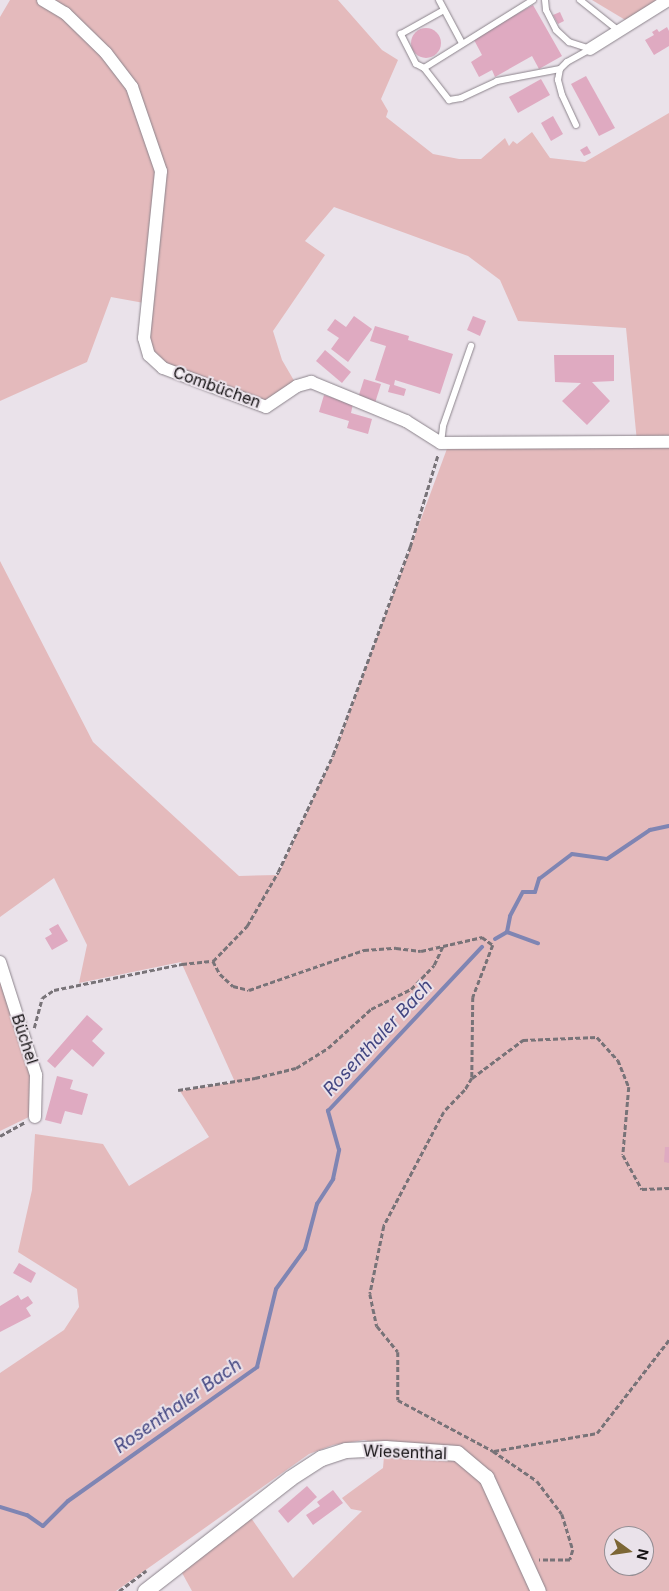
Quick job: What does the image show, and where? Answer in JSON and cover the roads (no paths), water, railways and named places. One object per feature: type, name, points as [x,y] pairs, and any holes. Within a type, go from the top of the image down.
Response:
[{"type":"street","name":"Combüchen","points":[[43,0],[65,13],[106,53],[132,86],[161,171],[144,338],[149,355],[164,368],[266,407],[297,386],[310,382],[406,421],[441,443]]},
{"type":"street","points":[[590,49],[668,0]]},
{"type":"street","points":[[441,443],[669,442]]},
{"type":"street","name":"Büchel","points":[[0,962],[36,1075],[35,1117]]},
{"type":"street","name":"Wiesenthal","points":[[146,1591],[290,1478],[321,1458],[346,1450],[385,1448],[458,1454],[486,1477],[538,1591]]},
{"type":"lane","points":[[439,0],[462,43]]},
{"type":"lane","points":[[424,68],[533,0]]},
{"type":"lane","points":[[545,0],[546,10],[556,30],[569,42],[590,49]]},
{"type":"lane","points":[[580,0],[619,31]]},
{"type":"lane","points":[[444,10],[401,34],[416,64],[424,68],[448,100],[461,98],[497,81],[560,69],[567,62],[590,49]]},
{"type":"lane","points":[[560,69],[558,80],[562,95],[576,124]]},
{"type":"lane","points":[[441,443],[443,426],[471,346]]},
{"type":"waterway","name":"Rosenthaler Bach","points":[[495,939],[507,932],[510,916],[523,892],[535,892],[539,879],[572,854],[607,859],[650,830],[669,826]]},
{"type":"waterway","points":[[507,932],[538,943]]},
{"type":"waterway","name":"Rosenthaler Bach","points":[[0,1507],[27,1515],[43,1526],[68,1501],[257,1367],[276,1289],[305,1249],[317,1204],[333,1179],[339,1150],[328,1111],[482,947]]}]
